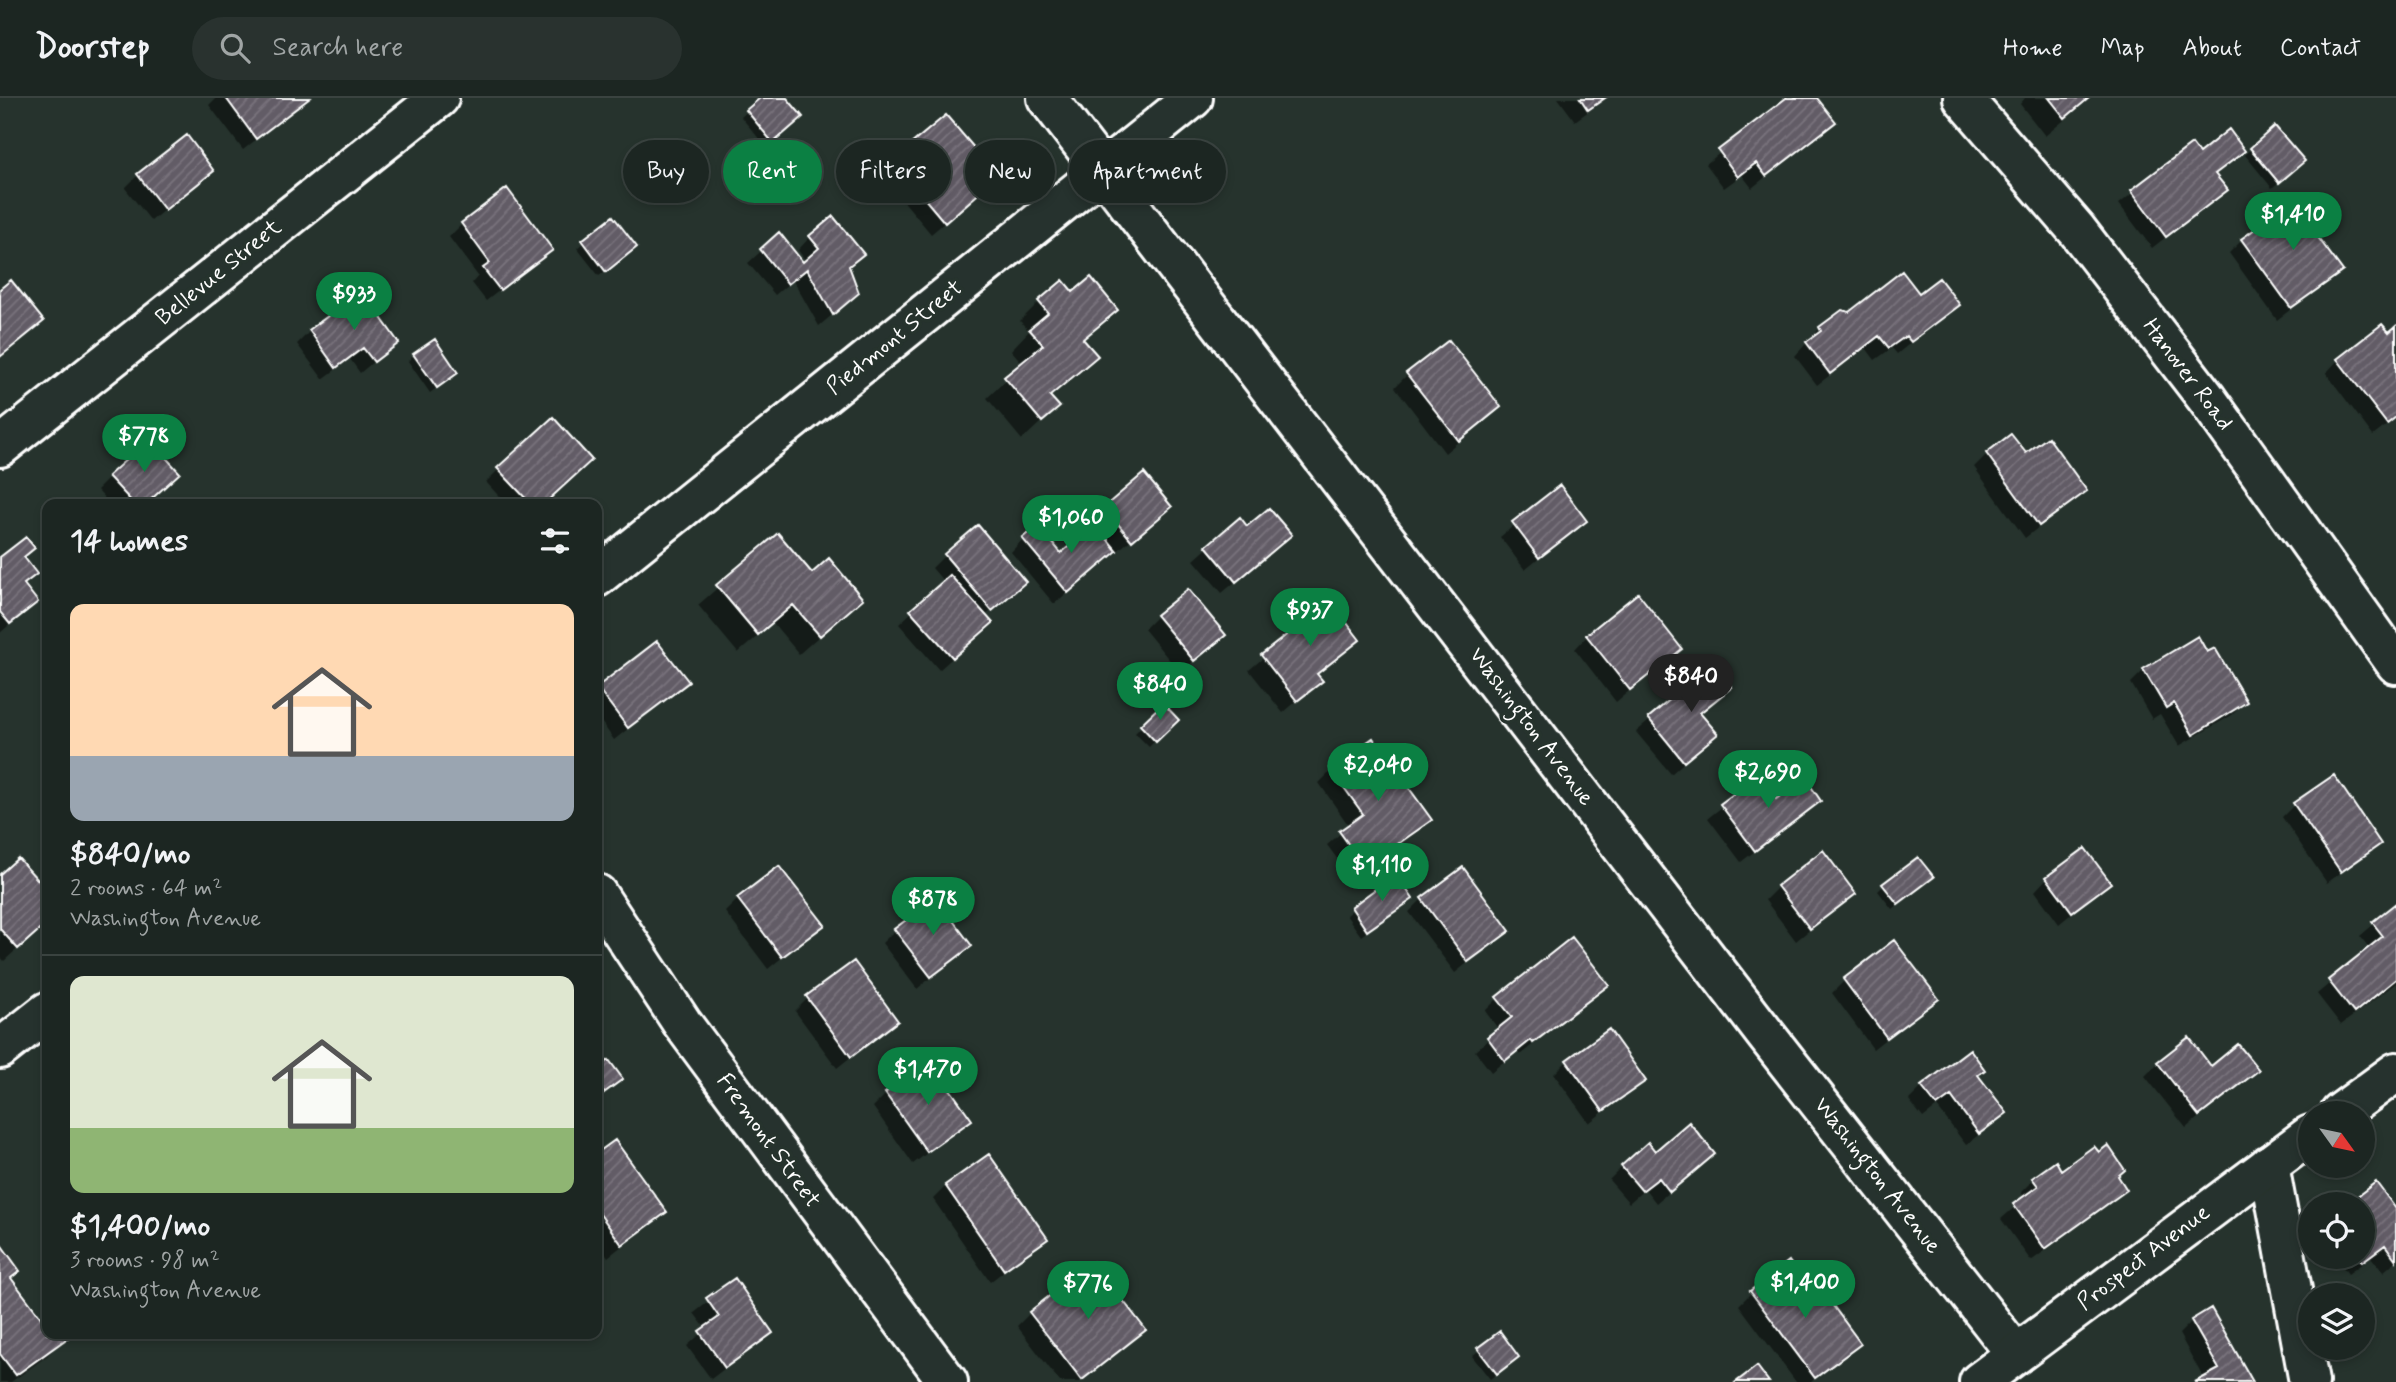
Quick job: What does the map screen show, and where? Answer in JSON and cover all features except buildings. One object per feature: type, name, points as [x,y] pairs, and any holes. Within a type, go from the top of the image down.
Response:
[{"type":"street","name":"Bellevue Street","points":[[0,447],[439,98]]},
{"type":"street","name":"Washington Avenue","points":[[1047,98],[1081,140]]},
{"type":"street","name":"Piedmont Street","points":[[1142,140],[1194,98]]},
{"type":"street","name":"Hanover Road","points":[[1963,98],[2077,230],[2207,399],[2396,664]]},
{"type":"street","name":"Piedmont Street","points":[[602,573],[1069,199]]},
{"type":"street","name":"Washington Avenue","points":[[1130,203],[1766,1035],[2017,1354]]},
{"type":"street","name":"Fremont Street","points":[[602,902],[682,1023],[948,1382]]},
{"type":"street","points":[[0,1049],[42,1016]]},
{"type":"street","points":[[2356,1101],[2396,1072]]},
{"type":"street","name":"Prospect Avenue","points":[[1979,1382],[2298,1144]]},
{"type":"street","points":[[2269,1165],[2309,1382]]}]
